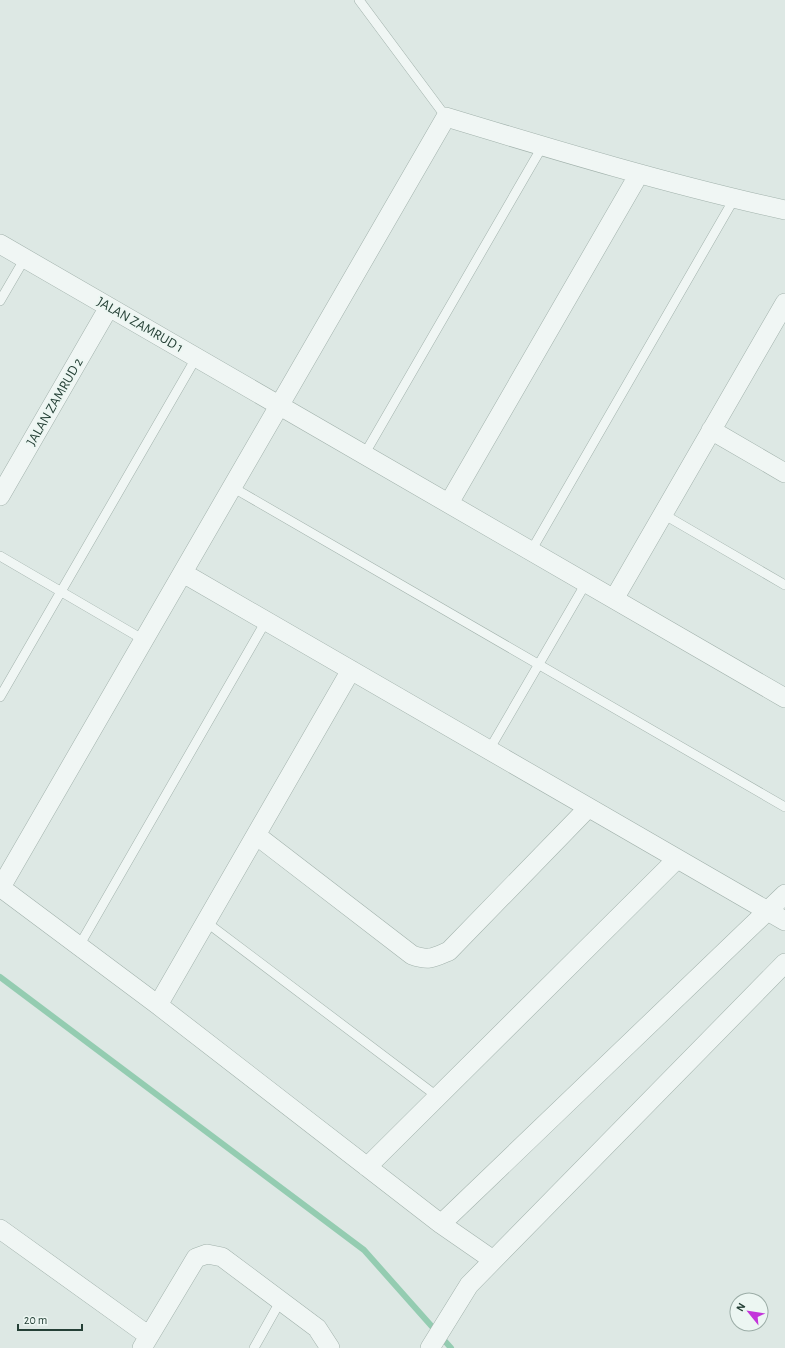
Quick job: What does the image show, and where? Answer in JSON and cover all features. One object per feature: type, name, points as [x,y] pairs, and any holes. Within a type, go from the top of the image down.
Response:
[{"type":"street","points":[[493,1260],[440,1224],[158,1005],[0,887],[446,117],[542,147],[639,174],[734,199],[785,210]]},
{"type":"street","points":[[449,503],[639,174]]},
{"type":"street","name":"JALAN ZAMRUD 1","points":[[0,244],[785,698]]},
{"type":"street","points":[[614,599],[785,303]]},
{"type":"street","name":"JALAN ZAMRUD 2","points":[[0,496],[109,308]]},
{"type":"street","points":[[711,430],[785,473]]},
{"type":"street","points":[[183,573],[785,921]]},
{"type":"street","points":[[158,1005],[351,670]]},
{"type":"street","points":[[256,835],[412,955],[424,959],[436,957],[449,951],[588,808]]},
{"type":"street","points":[[367,1167],[677,859]]},
{"type":"street","points":[[440,1224],[785,894]]},
{"type":"street","points":[[430,1348],[468,1285],[785,963]]},
{"type":"street","points":[[0,1229],[146,1342],[196,1258],[207,1254],[222,1257],[281,1300],[317,1328],[330,1348]]},
{"type":"lane","points":[[359,0],[446,117]]},
{"type":"lane","points":[[364,455],[542,147]]},
{"type":"lane","points":[[531,551],[734,199]]},
{"type":"lane","points":[[0,301],[25,258]]},
{"type":"lane","points":[[0,697],[196,358]]},
{"type":"lane","points":[[232,487],[785,807]]},
{"type":"lane","points":[[663,514],[785,585]]},
{"type":"lane","points":[[0,556],[144,640]]},
{"type":"lane","points":[[489,750],[586,583]]},
{"type":"lane","points":[[79,946],[266,621]]},
{"type":"lane","points":[[206,922],[438,1097]]},
{"type":"lane","points":[[254,1348],[281,1300]]},
{"type":"waterway","points":[[0,977],[364,1250],[451,1348]]}]
